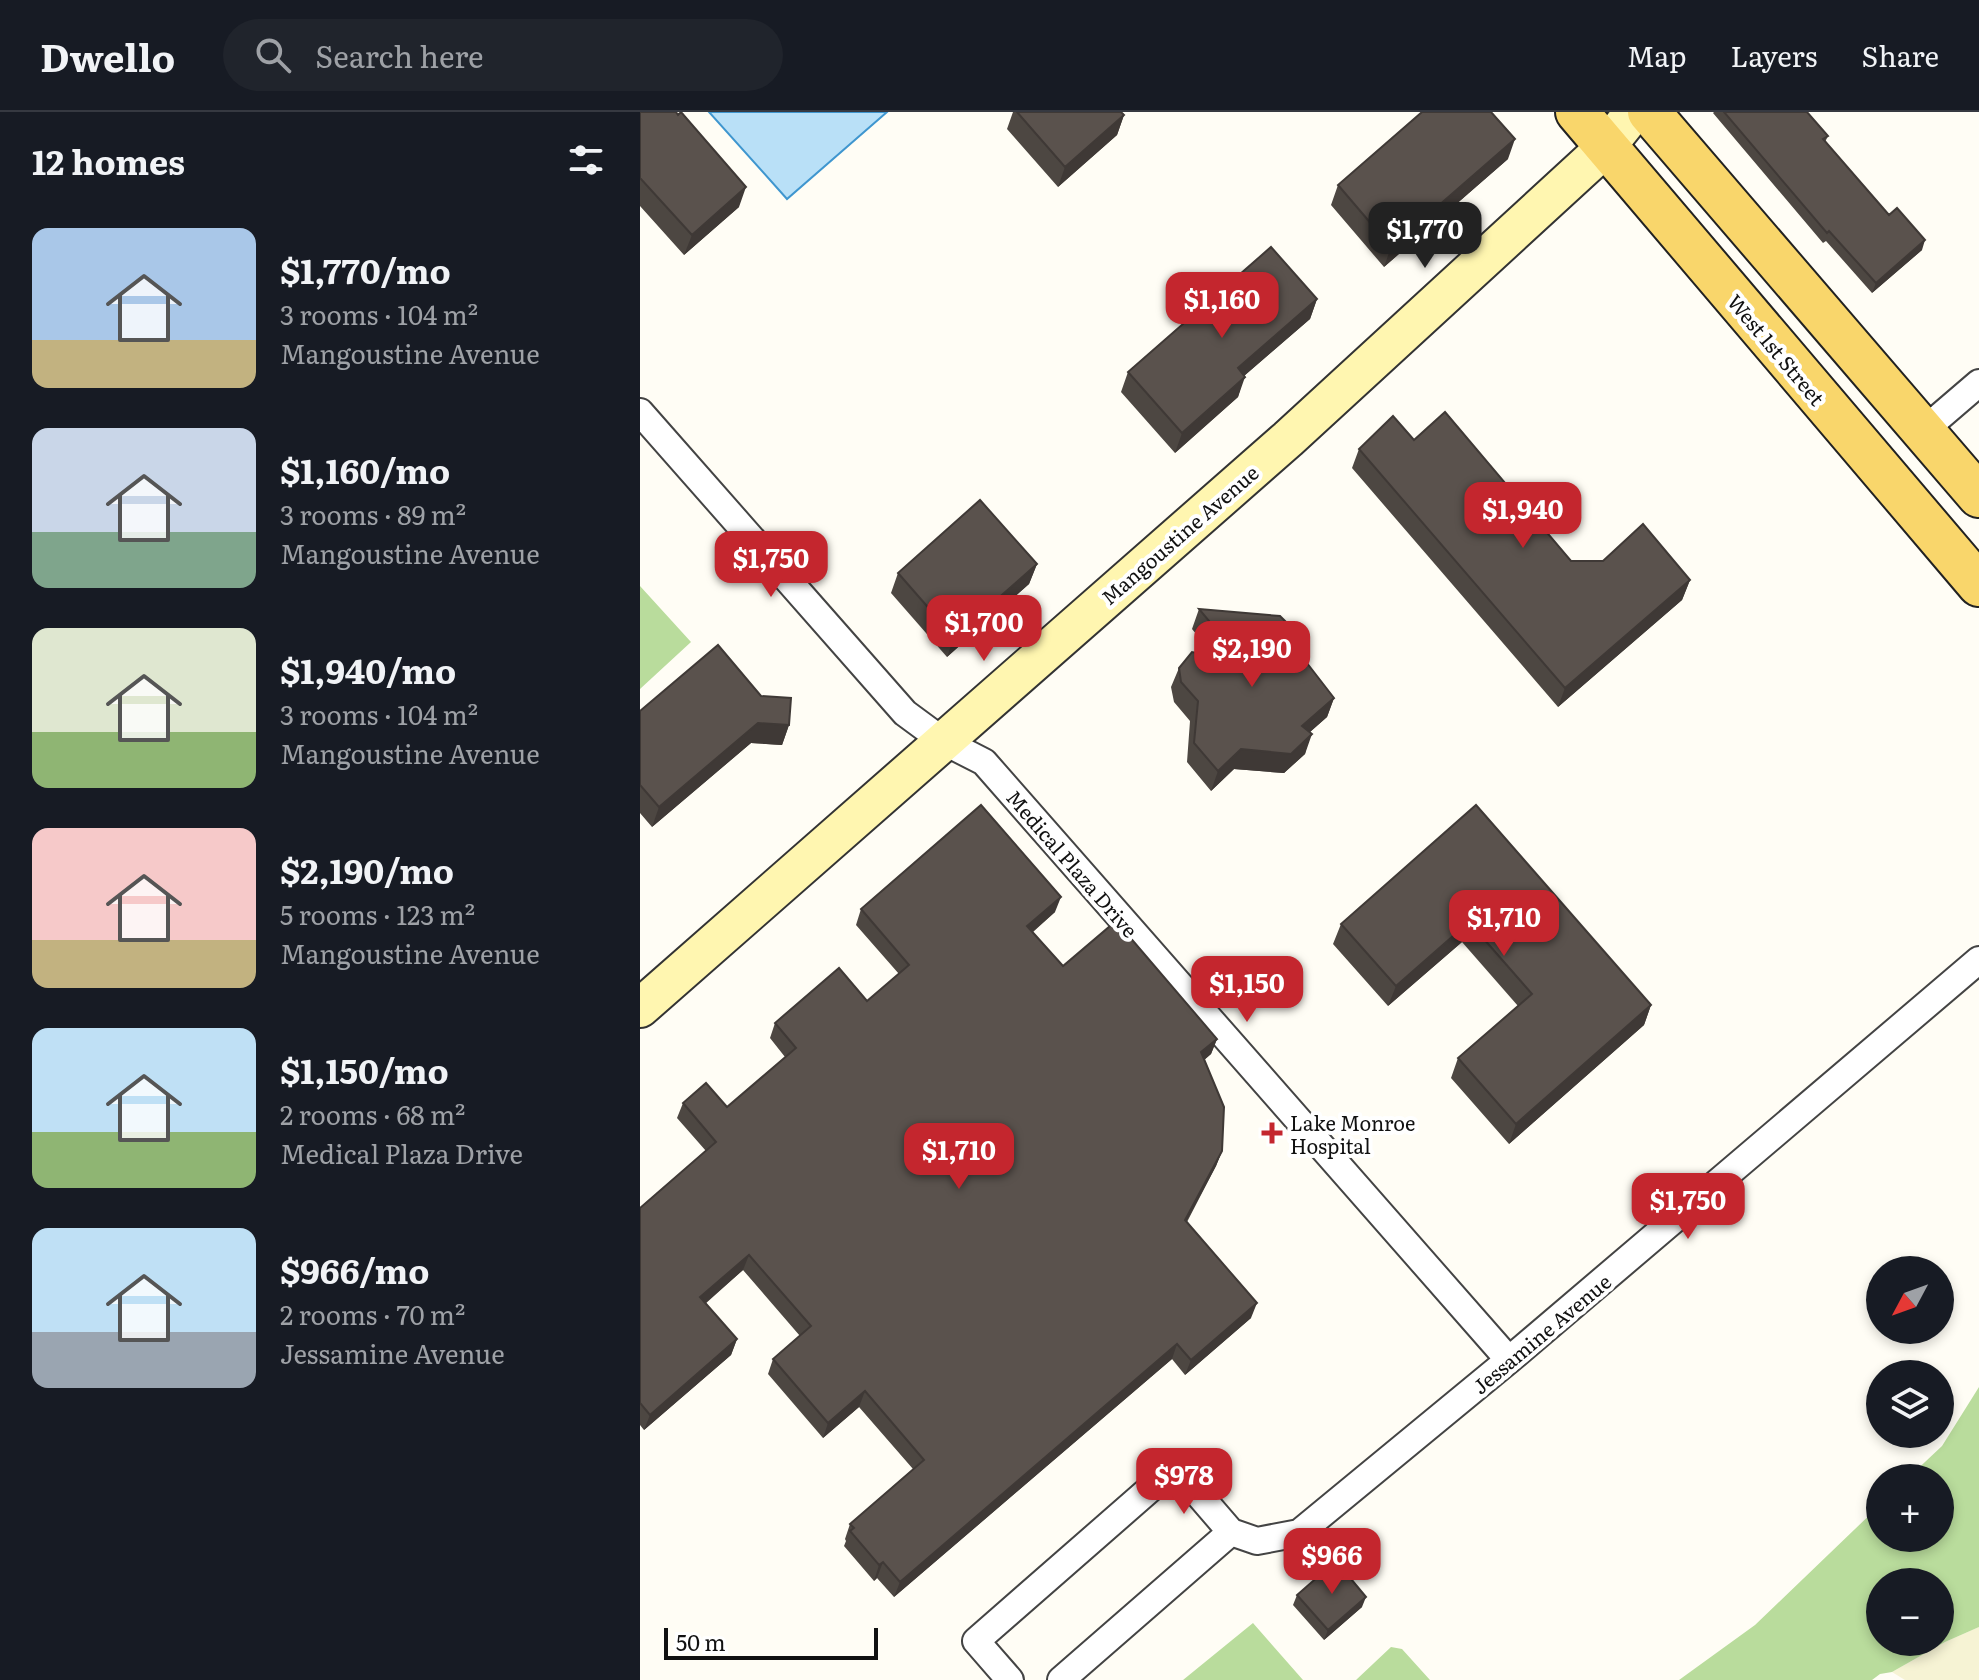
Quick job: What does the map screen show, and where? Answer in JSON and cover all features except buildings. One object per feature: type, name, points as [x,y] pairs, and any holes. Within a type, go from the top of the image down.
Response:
[{"type":"main road","name":"West 1st Street","points":[[1577,112],[1979,585]]},
{"type":"main road","points":[[1649,112],[1979,496]]},
{"type":"street","name":"Mangoustine Avenue","points":[[640,1008],[1278,448],[1606,147],[1634,112]]},
{"type":"street","points":[[1923,431],[1979,383]]},
{"type":"street","name":"Medical Plaza Drive","points":[[640,412],[905,713],[943,741],[984,762],[1509,1360]]},
{"type":"street","name":"Jessamine Avenue","points":[[1231,1532],[1257,1541],[1299,1533],[1509,1360],[1979,960]]},
{"type":"street","points":[[1010,1680],[976,1641],[1175,1467],[1231,1532],[1061,1680]]},
{"type":"shaded area","points":[[1979,1627],[1979,1680],[1905,1680],[1892,1672],[1920,1656],[1954,1656],[1954,1638]]},
{"type":"green space","points":[[640,586],[691,642],[640,689]]},
{"type":"green space","points":[[1979,1387],[1979,1627],[1954,1638],[1954,1568],[1866,1568],[1866,1656],[1920,1656],[1872,1680],[1679,1680],[1755,1625],[1866,1518],[1866,1552],[1954,1552],[1954,1464],[1923,1464],[1940,1448],[1954,1448],[1954,1427]]},
{"type":"green space","points":[[1253,1623],[1303,1680],[1183,1680]]},
{"type":"green space","points":[[1391,1647],[1402,1649],[1430,1680],[1356,1680]]},
{"type":"water","points":[[709,112],[887,112],[787,199]]},
{"type":"place","name":"Lake Monroe Hospital","points":[[1272,1133]]}]
